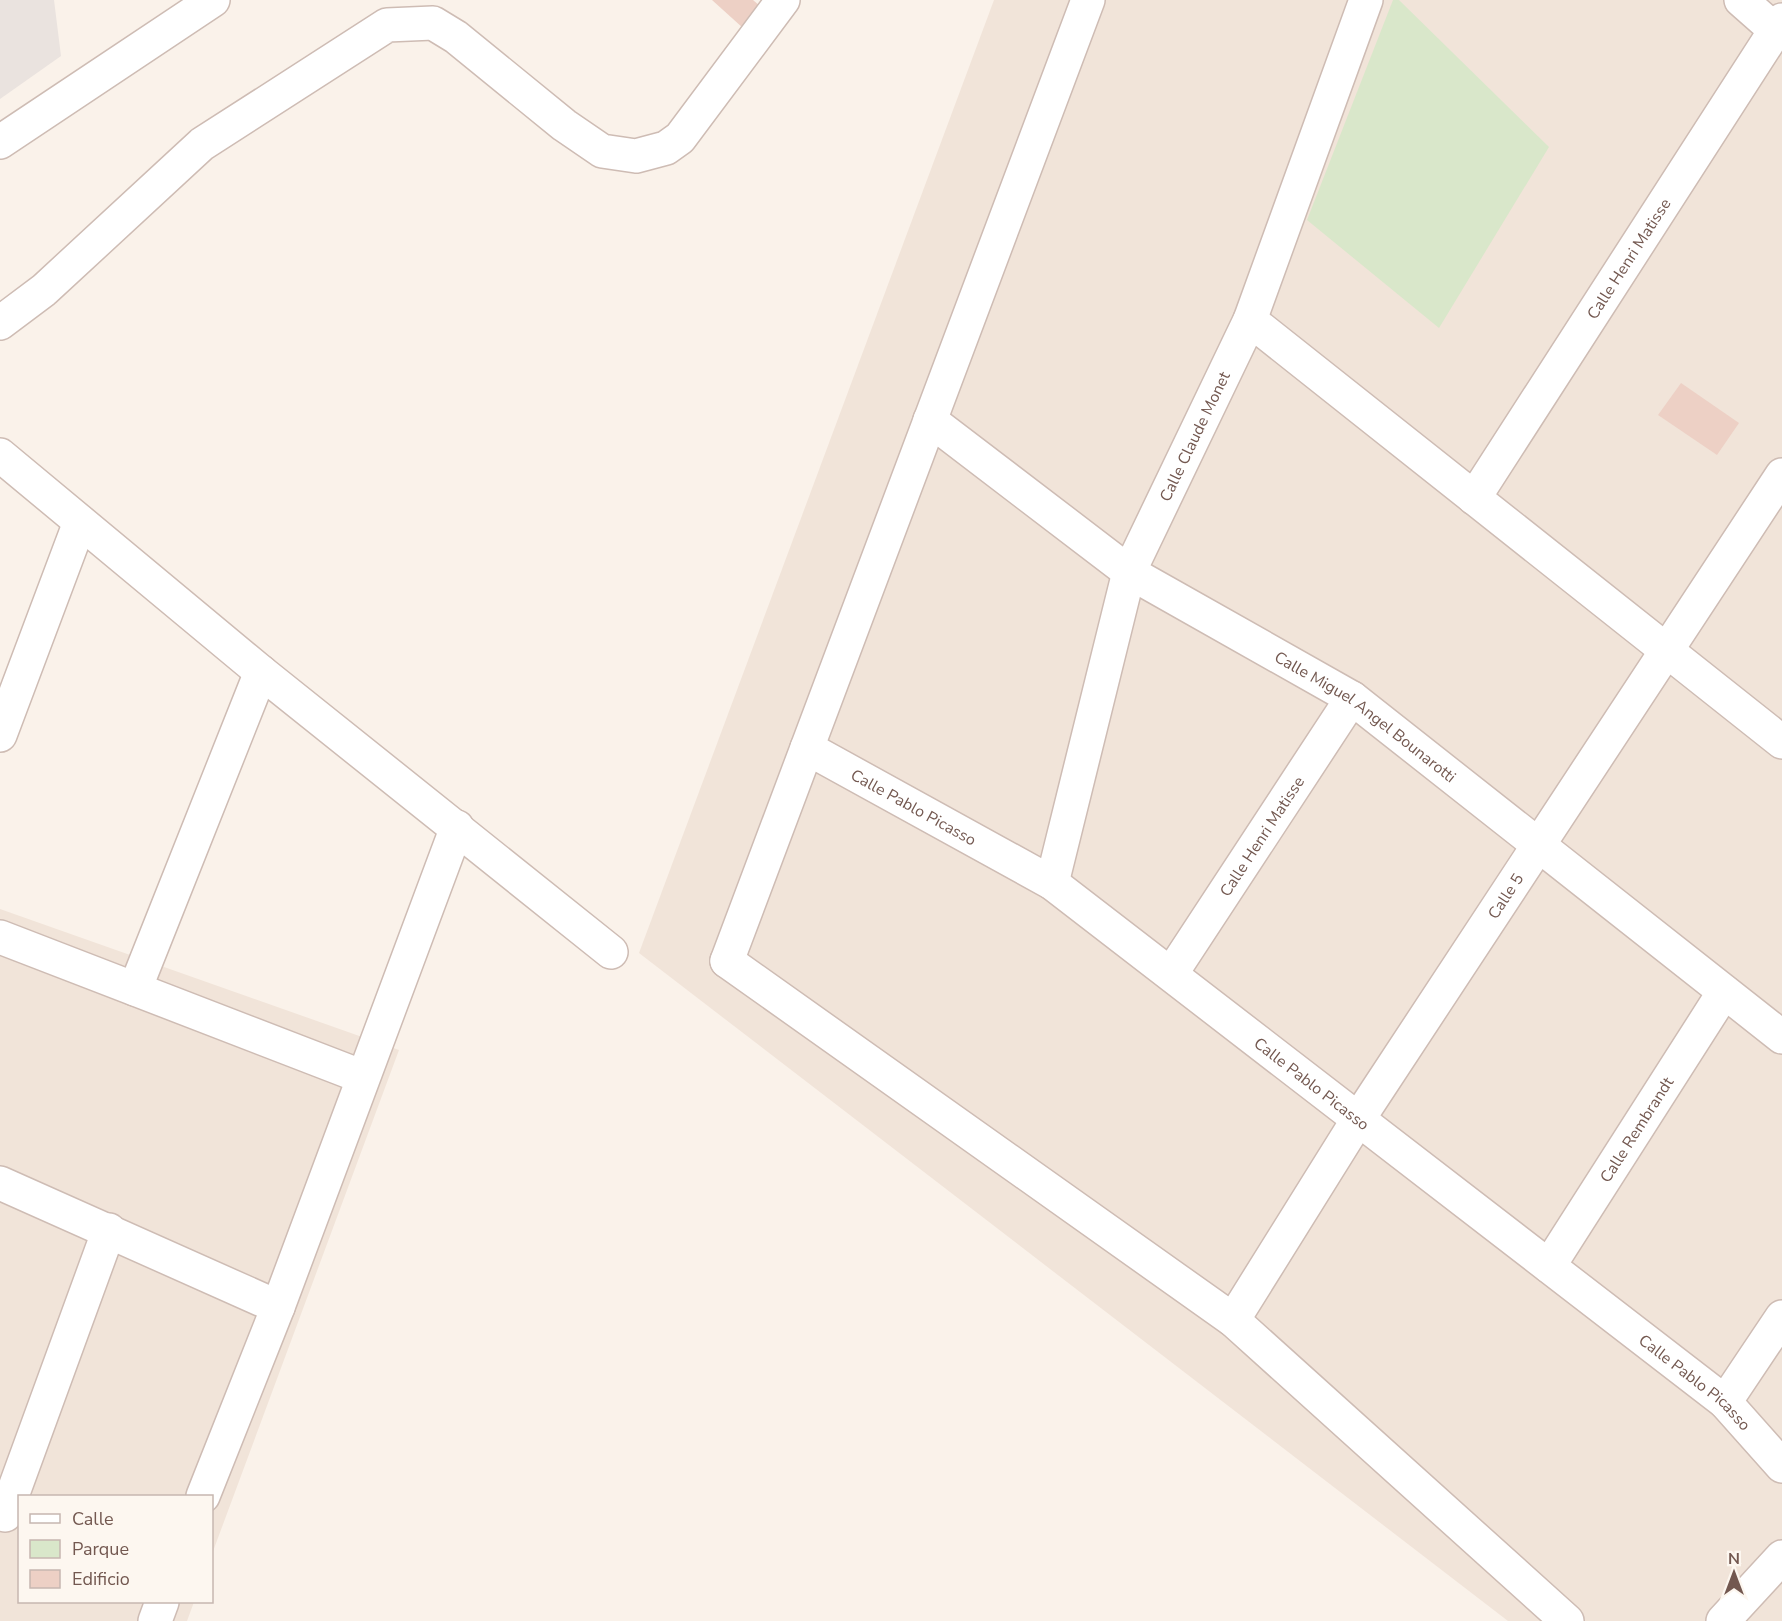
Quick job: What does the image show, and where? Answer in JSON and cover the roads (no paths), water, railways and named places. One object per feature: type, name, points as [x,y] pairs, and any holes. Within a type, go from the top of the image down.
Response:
[{"type":"street","points":[[0,142],[213,0]]},
{"type":"street","points":[[0,324],[44,290],[201,144],[387,25],[433,23],[456,37],[564,125],[602,151],[636,156],[666,148],[680,138],[783,0]]},
{"type":"street","points":[[1088,0],[727,961],[1233,1320],[1567,1621]]},
{"type":"street","name":"Calle Claude Monet","points":[[1052,883],[1129,572],[1250,320],[1366,0]]},
{"type":"street","points":[[1741,0],[1778,25]]},
{"type":"street","name":"Calle Henri Matisse","points":[[1474,498],[1778,25]]},
{"type":"street","points":[[1250,320],[1782,742]]},
{"type":"street","name":"Calle Miguel Angel Bounarotti","points":[[930,420],[1129,572],[1352,698],[1782,1037]]},
{"type":"street","points":[[0,455],[261,672],[611,952]]},
{"type":"street","name":"Calle 5","points":[[1233,1320],[1359,1118],[1782,476]]},
{"type":"street","points":[[0,735],[80,522]]},
{"type":"street","points":[[135,989],[261,672]]},
{"type":"street","name":"Calle Henri Matisse","points":[[1171,974],[1352,698]]},
{"type":"street","name":"Calle Pablo Picasso","points":[[807,748],[1052,883],[1725,1402],[1782,1466]]},
{"type":"street","points":[[204,1495],[278,1307],[457,827]]},
{"type":"street","points":[[0,937],[363,1077]]},
{"type":"street","name":"Calle Rembrandt","points":[[1549,1266],[1724,992]]},
{"type":"street","points":[[0,1183],[278,1307]]},
{"type":"street","points":[[8,1517],[109,1230]]},
{"type":"street","points":[[1725,1402],[1782,1317]]},
{"type":"street","points":[[1723,1621],[1782,1557]]},
{"type":"street","points":[[155,1621],[162,1603]]}]
